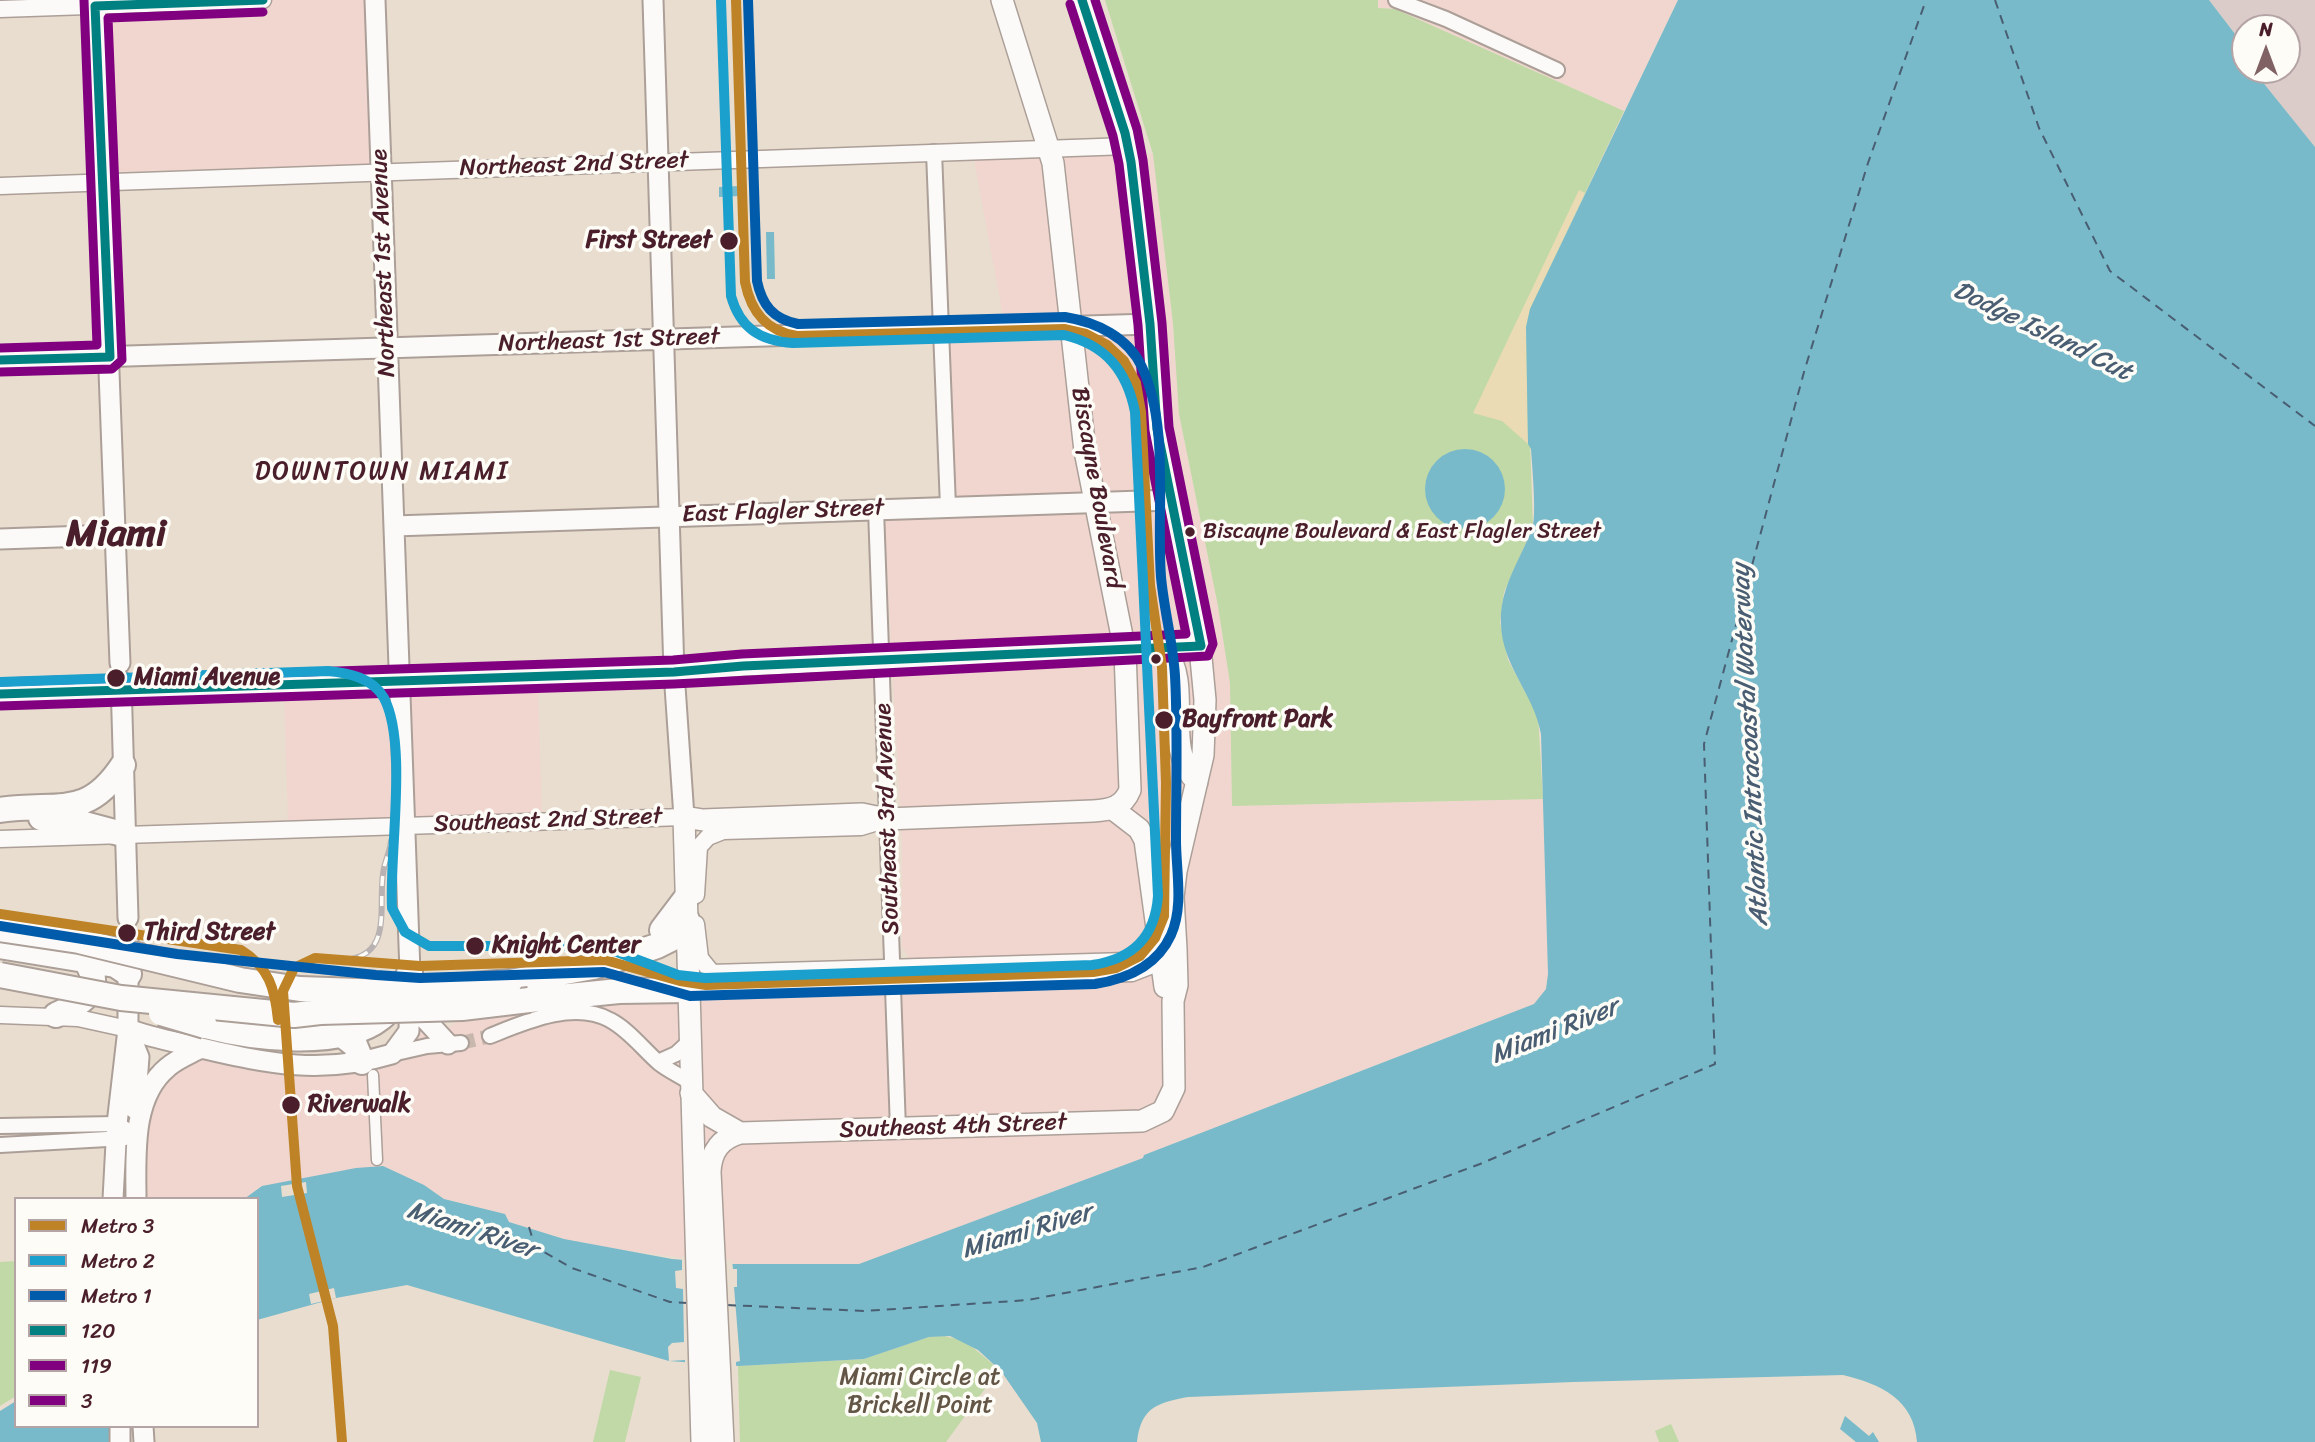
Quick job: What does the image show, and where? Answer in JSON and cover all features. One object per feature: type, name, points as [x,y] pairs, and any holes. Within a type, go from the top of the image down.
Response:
[{"type":"highway","points":[[0,811],[88,801],[104,791],[123,765]]},
{"type":"highway","points":[[0,811],[81,823],[125,835]]},
{"type":"highway","points":[[0,929],[79,941],[240,980],[300,989],[388,992],[510,982],[593,967],[637,951],[666,927],[690,918]]},
{"type":"highway","points":[[0,946],[115,965],[125,986],[145,1009],[203,1037],[341,1034],[381,1018],[395,1001],[410,972]]},
{"type":"highway","points":[[56,1015],[85,1000],[89,993],[92,972],[85,960]]},
{"type":"highway","points":[[0,962],[320,1012]]},
{"type":"highway","points":[[0,975],[125,986],[148,998],[240,1012],[294,1016],[320,1012],[442,1009],[608,991],[688,990]]},
{"type":"highway","points":[[341,1034],[355,1045],[368,1069]]},
{"type":"main road","name":"Northeast 1st Avenue","points":[[375,0],[411,1004],[409,1031],[393,1054]]},
{"type":"main road","points":[[653,0],[674,672],[690,918],[687,958],[691,1088],[702,1200],[712,1437]]},
{"type":"main road","name":"Biscayne Boulevard","points":[[1002,0],[1050,149],[1073,325],[1082,425],[1125,651],[1131,782],[1125,799],[1113,809]]},
{"type":"main road","points":[[1082,0],[1128,146],[1150,324],[1156,422],[1201,646],[1206,727],[1197,782],[1176,871],[1172,919],[1177,985],[1172,1001]]},
{"type":"main road","points":[[95,3],[110,357],[128,927],[125,986],[128,1029],[116,1132],[113,1197]]},
{"type":"main road","name":"Northeast 1st Street","points":[[0,360],[1150,324]]},
{"type":"main road","name":"East Flagler Street","points":[[394,526],[1172,500]]},
{"type":"main road","points":[[0,539],[116,535]]},
{"type":"main road","points":[[0,694],[121,678],[398,682],[674,672],[755,665],[1201,646]]},
{"type":"main road","points":[[1166,649],[1175,665],[1181,759],[1197,782]]},
{"type":"main road","points":[[1113,809],[1139,829],[1145,839],[1166,990],[1172,1001]]},
{"type":"main road","name":"Southeast 2nd Street","points":[[684,817],[704,820],[862,814],[886,819],[1113,809]]},
{"type":"main road","points":[[1160,944],[1172,919]]},
{"type":"main road","name":"Southeast 4th Street","points":[[740,1133],[1142,1121],[1163,1111],[1172,1096],[1175,1076],[1172,1001]]},
{"type":"main road","points":[[411,1004],[447,1044]]},
{"type":"main road","points":[[128,1029],[149,1037],[203,1037],[285,1066],[368,1069],[393,1054]]},
{"type":"main road","points":[[128,1029],[139,1057],[136,1197]]},
{"type":"main road","points":[[136,1135],[143,1106],[155,1081],[203,1037]]},
{"type":"main road","points":[[691,1088],[712,1117],[740,1133]]},
{"type":"main road","points":[[702,1200],[712,1156],[720,1143],[740,1133]]},
{"type":"street","points":[[0,9],[95,3],[263,0]]},
{"type":"street","points":[[1396,0],[1446,19],[1557,69]]},
{"type":"street","name":"Northeast 2nd Street","points":[[0,186],[1128,146]]},
{"type":"street","points":[[934,152],[948,507]]},
{"type":"street","name":"Southeast 3rd Avenue","points":[[876,509],[898,1129]]},
{"type":"street","name":"Southeast 2nd Street","points":[[0,839],[684,817]]},
{"type":"street","name":"Southeast 2nd Street","points":[[690,918],[696,855],[702,842],[723,831],[861,827],[886,819]]},
{"type":"street","points":[[690,918],[702,964],[726,990]]},
{"type":"street","points":[[688,990],[726,990],[1127,961],[1149,954],[1160,944]]},
{"type":"street","points":[[711,972],[893,976]]},
{"type":"street","points":[[490,1036],[531,1020],[589,1013],[616,1023],[691,1088]]},
{"type":"street","points":[[0,1015],[56,1015],[107,1022],[128,1029]]},
{"type":"street","points":[[658,1062],[676,1054],[690,1041]]},
{"type":"street","points":[[393,1054],[447,1044]]},
{"type":"street","points":[[368,1069],[377,1160]]},
{"type":"street","points":[[0,1126],[136,1135]]},
{"type":"street","points":[[0,1145],[116,1132]]},
{"type":"shaded area","points":[[227,0],[364,0],[372,165],[111,172],[107,15],[227,11]]},
{"type":"shaded area","points":[[1378,0],[1678,0],[1624,111],[1395,9],[1378,8]]},
{"type":"shaded area","points":[[2209,0],[2315,0],[2315,147],[2264,84],[2301,84],[2301,14],[2231,14],[2231,29]]},
{"type":"shaded area","points":[[1153,154],[1173,323],[1179,414],[1218,606],[1230,683],[1232,806],[1543,799],[1548,974],[1546,989],[1534,1004],[1144,1155],[1144,1158],[859,1264],[731,1264],[615,1249],[564,1239],[509,1222],[505,1214],[444,1199],[424,1185],[383,1166],[262,1186],[247,1197],[147,1197],[146,1136],[154,1095],[163,1080],[185,1064],[208,1057],[345,1053],[380,1048],[401,1031],[444,1031],[458,1021],[912,963],[902,946],[902,841],[883,503],[929,501],[955,489],[948,341],[1007,338],[974,160]]},
{"type":"shaded area","points":[[538,685],[542,815],[288,824],[284,693]]},
{"type":"green space","name":"Bayfront Park","points":[[1105,0],[1378,0],[1378,8],[1395,9],[1624,111],[1537,295],[1526,327],[1533,527],[1504,592],[1500,622],[1508,660],[1538,716],[1543,799],[1232,806],[1230,683],[1218,606],[1179,414],[1173,323],[1153,154]]},
{"type":"green space","points":[[14,1261],[14,1397],[0,1406],[0,1262]]},
{"type":"green space","name":"Miami Circle at Brickell Point","points":[[944,1336],[965,1341],[1001,1371],[995,1375],[946,1442],[740,1442],[738,1366],[864,1359],[929,1337]]},
{"type":"green space","points":[[610,1370],[641,1377],[625,1442],[593,1442]]},
{"type":"green space","points":[[1671,1424],[1679,1442],[1659,1442],[1655,1431]]},
{"type":"sand","points":[[1579,190],[1585,193],[1530,309],[1526,327],[1528,444],[1502,421],[1473,413]]},
{"type":"water","points":[[1678,0],[2209,0],[2231,29],[2231,84],[2264,84],[2315,147],[2315,1442],[1917,1442],[1914,1427],[1902,1404],[1870,1383],[1843,1375],[1188,1397],[1159,1405],[1146,1414],[1137,1442],[1041,1442],[1037,1423],[1001,1371],[978,1350],[950,1336],[929,1337],[864,1359],[739,1366],[669,1361],[407,1285],[336,1298],[259,1319],[259,1197],[247,1197],[262,1186],[356,1168],[383,1166],[424,1185],[444,1199],[505,1214],[509,1222],[564,1239],[672,1259],[731,1264],[859,1264],[1143,1158],[1144,1155],[1534,1004],[1546,989],[1548,974],[1541,734],[1532,706],[1512,667],[1501,624],[1503,599],[1533,523],[1531,449],[1528,444],[1526,327],[1530,309]]},
{"type":"water","points":[[739,186],[740,196],[719,197],[719,187]]},
{"type":"water","points":[[766,232],[774,232],[775,279],[767,279]]},
{"type":"water","points":[[1457,449],[1473,449],[1487,455],[1499,467],[1505,481],[1505,497],[1499,511],[1487,523],[1473,529],[1457,529],[1443,523],[1431,511],[1425,497],[1425,481],[1431,467],[1443,455]]},
{"type":"water","points":[[14,1402],[14,1428],[122,1428],[109,1442],[0,1442],[0,1411]]},
{"type":"water","points":[[1845,1416],[1869,1436],[1873,1432],[1879,1442],[1856,1442],[1840,1429]]},
{"type":"pier","points":[[306,1182],[307,1193],[282,1197],[281,1186]]},
{"type":"pier","points":[[682,1256],[732,1260],[733,1269],[737,1269],[737,1287],[734,1287],[740,1361],[736,1362],[736,1369],[685,1364],[685,1360],[669,1361],[668,1347],[672,1343],[684,1342],[683,1289],[676,1288],[675,1271],[682,1270]]},
{"type":"pier","points":[[334,1288],[336,1298],[311,1304],[309,1294]]},
{"type":"ferry route","points":[[727,1305],[865,1311],[1028,1300],[1203,1267],[1480,1164],[1715,1064],[1704,744],[1804,372],[1868,163],[1926,0]]},
{"type":"ferry route","points":[[1995,0],[2039,128],[2110,271],[2315,426]]},
{"type":"ferry route","points":[[529,1227],[535,1247],[572,1268],[670,1302],[687,1303]]},
{"type":"tunnel","points":[[461,1043],[490,1036]]},
{"type":"railway","points":[[339,960],[356,958],[376,942],[380,930],[384,870],[391,841]]},
{"type":"metro line","name":"2","points":[[0,682],[328,671],[367,681],[384,698],[395,742],[392,908],[405,932],[429,946],[574,946],[617,952],[678,975],[705,978],[1092,965],[1119,957],[1139,944],[1152,923],[1158,896],[1135,412],[1126,384],[1120,372],[1103,353],[1092,345],[1064,335],[793,343],[781,342],[753,331],[740,317],[731,296],[721,0]]},
{"type":"metro line","name":"3","points":[[342,1442],[333,1326],[297,1186],[283,991],[294,968],[315,958],[420,966],[605,960],[680,981],[706,985],[1093,972],[1116,968],[1140,956],[1155,938],[1164,916],[1166,783],[1162,667],[1150,585],[1141,412],[1136,383],[1124,361],[1107,345],[1086,334],[1064,329],[797,336],[769,325],[756,311],[745,282],[736,0]]},
{"type":"metro line","name":"1","points":[[0,926],[177,954],[376,975],[420,978],[604,972],[690,996],[1095,984],[1118,979],[1140,969],[1158,955],[1171,935],[1178,900],[1176,697],[1174,664],[1161,577],[1159,443],[1151,391],[1142,367],[1120,339],[1099,327],[1065,317],[798,324],[775,315],[762,297],[757,281],[748,0]]},
{"type":"metro line","name":"3","points":[[0,914],[241,950],[258,964],[269,980],[278,1020]]},
{"type":"transit line","name":"3","points":[[0,348],[97,345],[84,0]]},
{"type":"transit line","name":"120","points":[[95,6],[263,0]]},
{"type":"transit line","name":"120","points":[[1082,0],[1125,133],[1131,162],[1150,324],[1157,429],[1201,646]]},
{"type":"transit line","name":"119","points":[[0,706],[674,684],[1208,656],[1213,644],[1169,427],[1162,323],[1143,160],[1137,129],[1095,0]]},
{"type":"transit line","name":"3","points":[[0,682],[673,660],[742,654],[1186,634],[1145,431],[1138,325],[1119,164],[1113,136],[1070,4]]},
{"type":"transit line","name":"120","points":[[95,6],[110,357]]},
{"type":"transit line","name":"119","points":[[0,372],[112,369],[122,360],[108,18],[263,12]]},
{"type":"transit line","name":"120","points":[[0,360],[110,357]]},
{"type":"transit line","name":"120","points":[[0,694],[674,672],[743,666],[1201,646]]},
{"type":"place","name":"First Street","points":[[729,241]]},
{"type":"place","name":"Biscayne Boulevard & East Flagler Street","points":[[1190,532]]},
{"type":"place","name":"Miami Avenue","points":[[116,678]]},
{"type":"place","name":"Bayfront Park","points":[[1164,720]]},
{"type":"place","name":"Third Street","points":[[127,933]]},
{"type":"place","name":"Knight Center","points":[[475,946]]},
{"type":"place","name":"Riverwalk","points":[[291,1105]]},
{"type":"district","name":"DOWNTOWN MIAMI","points":[[382,472]]},
{"type":"district","name":"Miami","points":[[116,535]]},
{"type":"water label","name":"Dodge Island Cut","points":[[2042,332]]},
{"type":"water label","name":"Atlantic Intracoastal Waterway","points":[[1751,745]]},
{"type":"water label","name":"Miami River","points":[[1555,1032]]},
{"type":"water label","name":"Miami River","points":[[472,1231]]},
{"type":"water label","name":"Miami River","points":[[1027,1232]]}]
